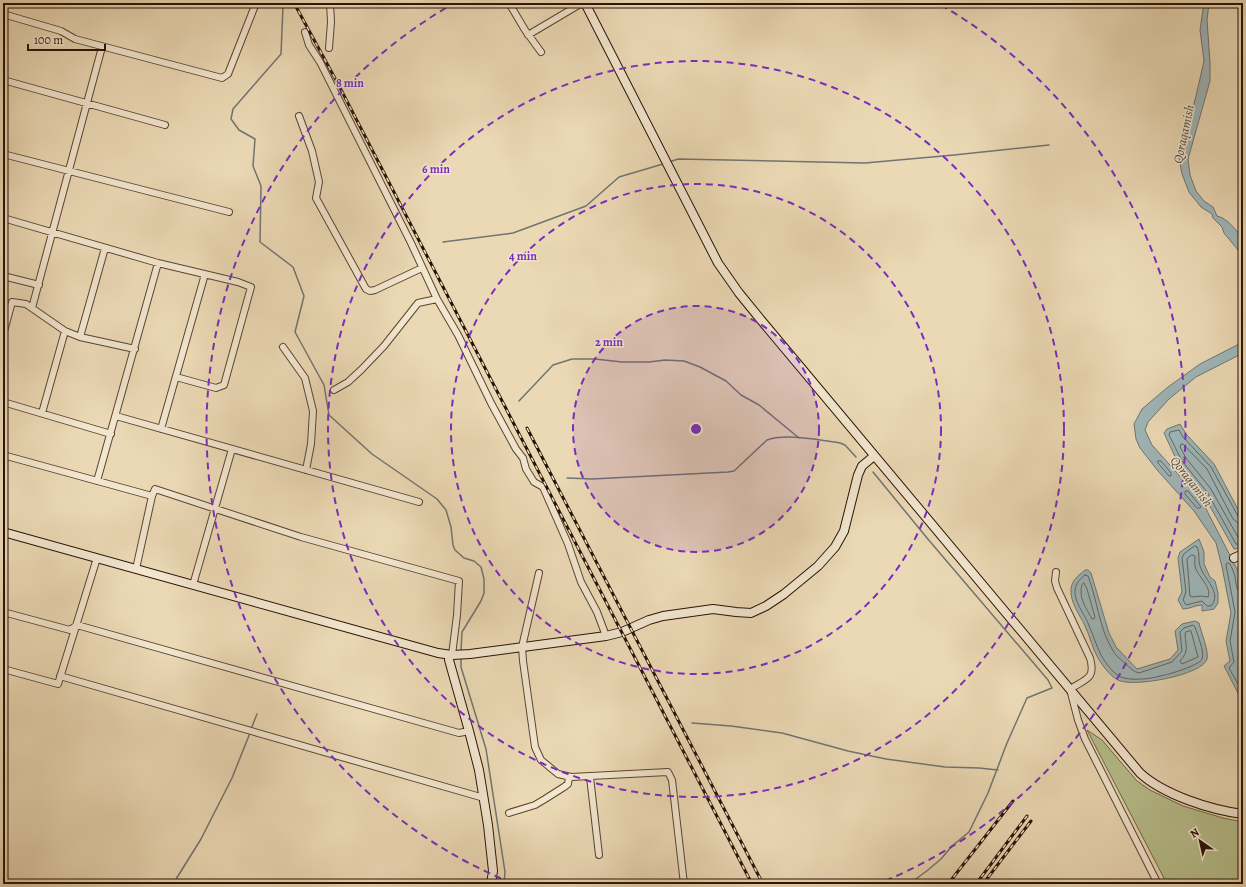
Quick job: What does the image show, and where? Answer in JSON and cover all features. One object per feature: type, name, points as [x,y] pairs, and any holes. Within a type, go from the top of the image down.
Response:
[{"type":"main road","points":[[584,3],[664,155],[718,263],[761,320],[1131,764],[1150,782],[1163,790],[1192,801],[1243,814]]},
{"type":"main road","points":[[3,532],[450,655],[470,654],[606,636],[663,616],[713,609],[751,613],[766,606],[784,594],[818,566],[835,547],[844,531],[858,476],[867,454],[866,445]]},
{"type":"main road","points":[[862,466],[874,456]]},
{"type":"main road","points":[[1234,558],[1243,554]]},
{"type":"main road","points":[[450,655],[449,660],[479,770],[488,825],[493,871],[491,884]]},
{"type":"street","points":[[3,14],[61,32],[75,39],[102,47],[222,78],[228,74],[256,3]]},
{"type":"street","points":[[329,48],[331,22],[330,3]]},
{"type":"street","points":[[509,3],[528,35],[541,52]]},
{"type":"street","points":[[528,35],[584,3]]},
{"type":"street","points":[[305,32],[309,45],[320,62],[408,236],[437,299],[458,335],[491,403],[516,449],[523,458],[526,469],[534,482],[543,487],[568,544],[581,582],[597,612],[606,636]]},
{"type":"street","points":[[32,308],[70,171],[102,47]]},
{"type":"street","points":[[3,80],[165,125]]},
{"type":"street","points":[[299,116],[312,151],[319,182],[316,198],[366,289],[370,291],[375,290],[422,268]]},
{"type":"street","points":[[3,154],[229,212]]},
{"type":"street","points":[[3,218],[158,263],[238,282],[251,287],[224,385],[216,388],[176,377]]},
{"type":"street","points":[[80,336],[105,248]]},
{"type":"street","points":[[97,481],[158,263]]},
{"type":"street","points":[[161,429],[205,274]]},
{"type":"street","points":[[3,276],[39,285]]},
{"type":"street","points":[[334,390],[348,382],[361,370],[384,346],[417,304],[420,302],[437,299]]},
{"type":"street","points":[[3,335],[12,302],[26,304],[65,331],[135,349]]},
{"type":"street","points":[[42,413],[65,331]]},
{"type":"street","points":[[283,347],[306,378],[313,412],[312,444],[306,470]]},
{"type":"street","points":[[3,402],[110,434]]},
{"type":"street","points":[[116,416],[419,502]]},
{"type":"street","points":[[193,585],[232,449]]},
{"type":"street","points":[[3,455],[152,496]]},
{"type":"street","points":[[136,569],[152,496],[155,489],[301,537],[459,581],[457,615],[450,655]]},
{"type":"street","points":[[3,669],[58,684],[97,558]]},
{"type":"street","points":[[1056,572],[1055,580],[1057,588],[1090,658],[1093,669],[1090,677],[1070,689],[1078,720],[1085,739],[1158,884]]},
{"type":"street","points":[[539,573],[522,647],[535,747],[541,760],[558,774],[569,777],[668,772],[673,785],[684,884]]},
{"type":"street","points":[[3,612],[70,630],[77,624]]},
{"type":"street","points":[[77,624],[459,733],[469,731]]},
{"type":"street","points":[[60,676],[484,798]]},
{"type":"street","points":[[509,814],[535,805],[545,799],[568,784],[569,777]]},
{"type":"street","points":[[590,777],[599,856]]},
{"type":"green space","points":[[1087,730],[1102,740],[1137,781],[1150,790],[1183,806],[1223,818],[1243,822],[1241,884],[1167,884]]},
{"type":"water","points":[[1204,3],[1209,3],[1207,20],[1210,81],[1188,159],[1190,175],[1196,191],[1204,201],[1213,207],[1217,216],[1225,219],[1232,225],[1240,236],[1243,242],[1243,256],[1224,233],[1222,227],[1213,218],[1212,214],[1201,207],[1189,192],[1182,174],[1179,158],[1204,61],[1200,30]]},
{"type":"water","points":[[1243,338],[1243,353],[1196,377],[1169,399],[1148,422],[1145,430],[1152,445],[1202,501],[1239,573],[1243,598],[1243,622],[1240,646],[1243,653],[1243,712],[1238,693],[1224,666],[1230,661],[1226,641],[1231,613],[1216,543],[1194,511],[1158,471],[1140,448],[1136,439],[1134,424],[1142,409],[1168,387],[1200,364],[1239,344]]},
{"type":"water","points":[[1180,424],[1186,434],[1214,464],[1243,518],[1243,548],[1234,549],[1203,494],[1178,463],[1164,433],[1167,429]]},
{"type":"water","points":[[1243,447],[1243,491],[1240,457]]},
{"type":"water","points":[[1199,539],[1204,552],[1204,564],[1210,577],[1215,581],[1218,593],[1218,603],[1214,609],[1202,611],[1202,605],[1183,609],[1178,600],[1182,592],[1178,558],[1180,552]]},
{"type":"water","points":[[1085,570],[1088,570],[1091,573],[1109,633],[1116,647],[1137,669],[1170,659],[1178,650],[1175,631],[1182,624],[1195,621],[1199,623],[1207,651],[1207,659],[1203,665],[1181,675],[1151,681],[1126,682],[1118,680],[1112,676],[1096,654],[1087,630],[1072,599],[1071,589],[1073,583]]},
{"type":"waterway","points":[[284,3],[281,54],[233,109],[231,119],[239,130],[255,139],[253,166],[261,186],[260,242],[293,267],[304,296],[295,332],[324,385],[329,415],[372,454],[437,499],[446,510],[455,550],[464,558],[474,561],[481,567],[484,579],[484,593],[481,601],[462,632],[461,651]]},
{"type":"waterway","points":[[669,162],[678,159],[865,163],[1049,145]]},
{"type":"waterway","points":[[443,242],[513,233],[586,206],[619,177],[663,164]]},
{"type":"waterway","points":[[519,401],[553,365],[572,359],[595,359],[622,362],[649,362],[665,360],[684,361],[700,367],[726,381],[741,395],[759,405],[799,438]]},
{"type":"waterway","points":[[567,478],[592,479],[734,471],[767,440],[783,437],[823,440],[840,443],[845,445],[856,457]]},
{"type":"waterway","points":[[873,472],[1048,680],[1052,688],[1027,698],[1007,743],[988,793],[969,832],[952,846],[941,859],[909,884]]},
{"type":"waterway","points":[[461,657],[461,667],[486,749],[505,872],[504,884]]},
{"type":"waterway","points":[[251,729],[257,714]]},
{"type":"waterway","points":[[692,723],[731,726],[782,733],[848,751],[886,759],[945,767],[998,770]]},
{"type":"waterway","points":[[173,884],[201,839],[232,778],[250,733]]},
{"type":"railway","points":[[294,3],[337,82],[752,884]]},
{"type":"railway","points":[[527,428],[763,884]]},
{"type":"railway","points":[[948,884],[1013,801]]},
{"type":"railway","points":[[976,884],[1027,816]]},
{"type":"railway","points":[[983,884],[1031,821]]},
{"type":"water label","name":"Qoraqamish","points":[[1183,134]]},
{"type":"water label","name":"Qoraqamish","points":[[1192,481]]}]
